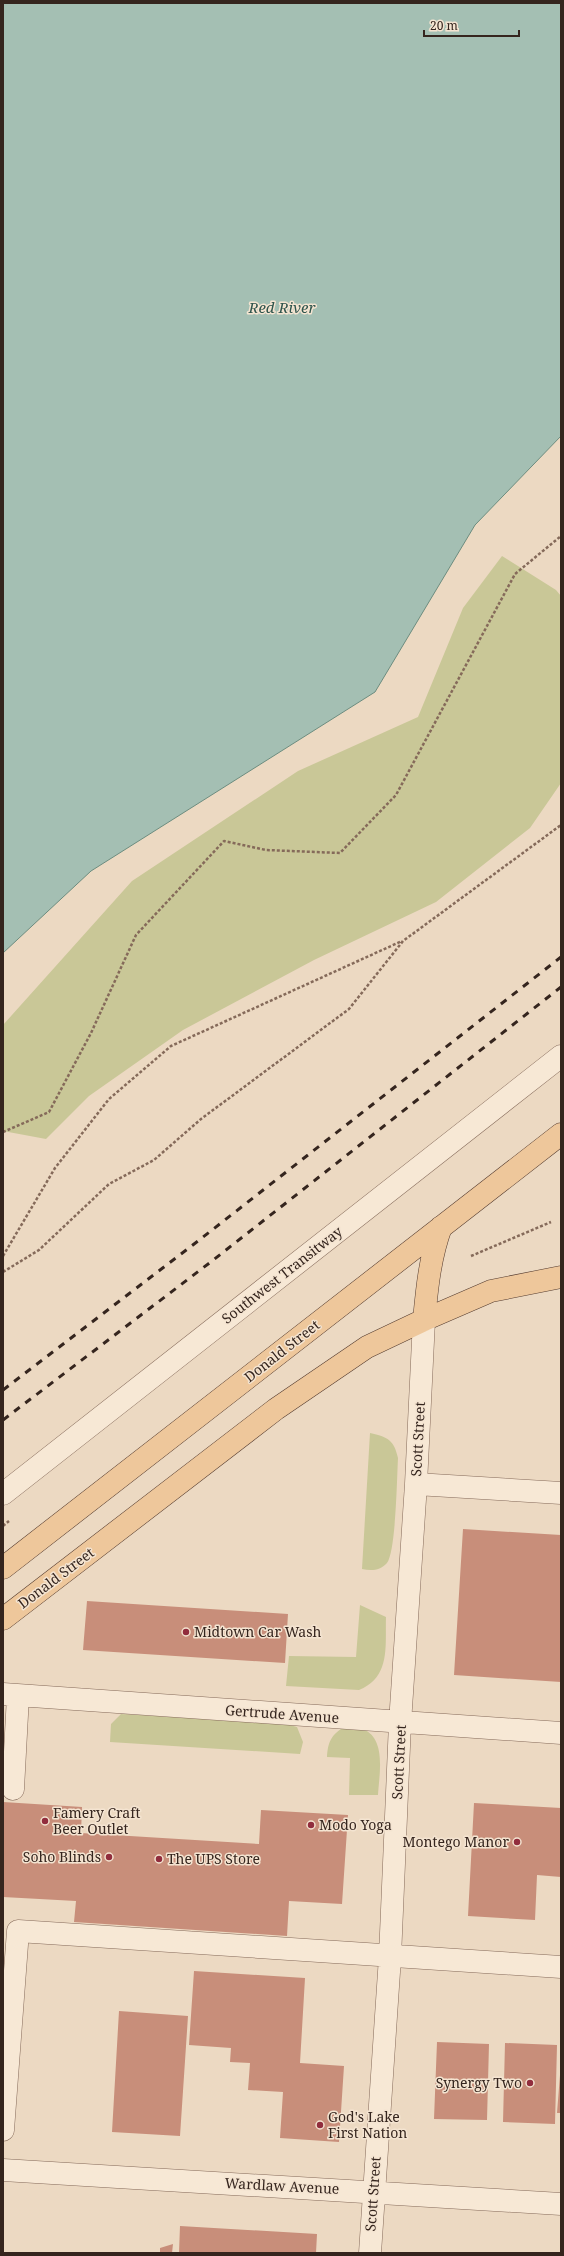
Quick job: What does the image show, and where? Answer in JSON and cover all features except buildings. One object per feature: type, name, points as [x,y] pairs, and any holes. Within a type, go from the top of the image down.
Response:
[{"type":"main road","name":"Donald Street","points":[[3,1568],[561,1134]]},
{"type":"main road","points":[[424,1320],[434,1245],[441,1227]]},
{"type":"main road","name":"Donald Street","points":[[3,1619],[276,1409],[367,1347],[491,1291],[561,1277]]},
{"type":"street","name":"Southwest Transitway","points":[[3,1494],[561,1056]]},
{"type":"street","name":"Scott Street","points":[[370,2253],[390,1957],[400,1723],[416,1484],[424,1320]]},
{"type":"street","points":[[416,1484],[561,1493]]},
{"type":"street","points":[[10,1695],[13,1789]]},
{"type":"street","name":"Gertrude Avenue","points":[[10,1695],[561,1733]]},
{"type":"street","points":[[3,2130],[18,1931],[390,1957],[561,1967]]},
{"type":"street","name":"Wardlaw Avenue","points":[[3,2170],[561,2204]]},
{"type":"path","points":[[3,1132],[49,1112],[91,1033],[136,935],[224,841],[266,850],[340,853],[396,795],[515,574],[561,536]]},
{"type":"path","points":[[3,1256],[55,1168],[109,1099],[171,1046],[403,941],[561,825]]},
{"type":"path","points":[[3,1272],[39,1250],[109,1184],[154,1160],[201,1119],[349,1009],[403,941]]},
{"type":"path","points":[[471,1256],[551,1222]]},
{"type":"shaded area","points":[[502,556],[556,590],[561,596],[561,783],[530,828],[436,902],[314,960],[183,1030],[89,1096],[46,1139],[3,1131],[3,1025],[132,881],[298,771],[418,717],[463,608]]},
{"type":"shaded area","points":[[370,1433],[389,1440],[394,1447],[398,1458],[394,1529],[390,1556],[384,1566],[372,1570],[362,1569]]},
{"type":"shaded area","points":[[360,1605],[386,1617],[384,1660],[377,1677],[359,1690],[286,1686],[289,1656],[356,1657]]},
{"type":"shaded area","points":[[121,1714],[283,1723],[297,1727],[303,1742],[300,1754],[110,1742],[111,1724]]},
{"type":"shaded area","points":[[344,1727],[363,1729],[371,1734],[376,1741],[380,1758],[378,1795],[349,1795],[350,1758],[327,1757],[331,1739]]},
{"type":"water","name":"Red River","points":[[3,3],[561,3],[561,436],[475,525],[375,692],[91,871],[3,953]]},
{"type":"railway","points":[[3,1390],[198,1241],[561,957]]},
{"type":"railway","points":[[3,1420],[212,1261],[561,987]]},
{"type":"place","name":"Midtown Car Wash","points":[[186,1632]]},
{"type":"place","name":"Famery Craft Beer Outlet","points":[[45,1821]]},
{"type":"place","name":"Modo Yoga","points":[[311,1825]]},
{"type":"place","name":"Montego Manor","points":[[517,1842]]},
{"type":"place","name":"Soho Blinds","points":[[109,1857]]},
{"type":"place","name":"The UPS Store","points":[[159,1859]]},
{"type":"place","name":"Synergy Two","points":[[530,2083]]},
{"type":"place","name":"God's Lake First Nation","points":[[320,2125]]}]
